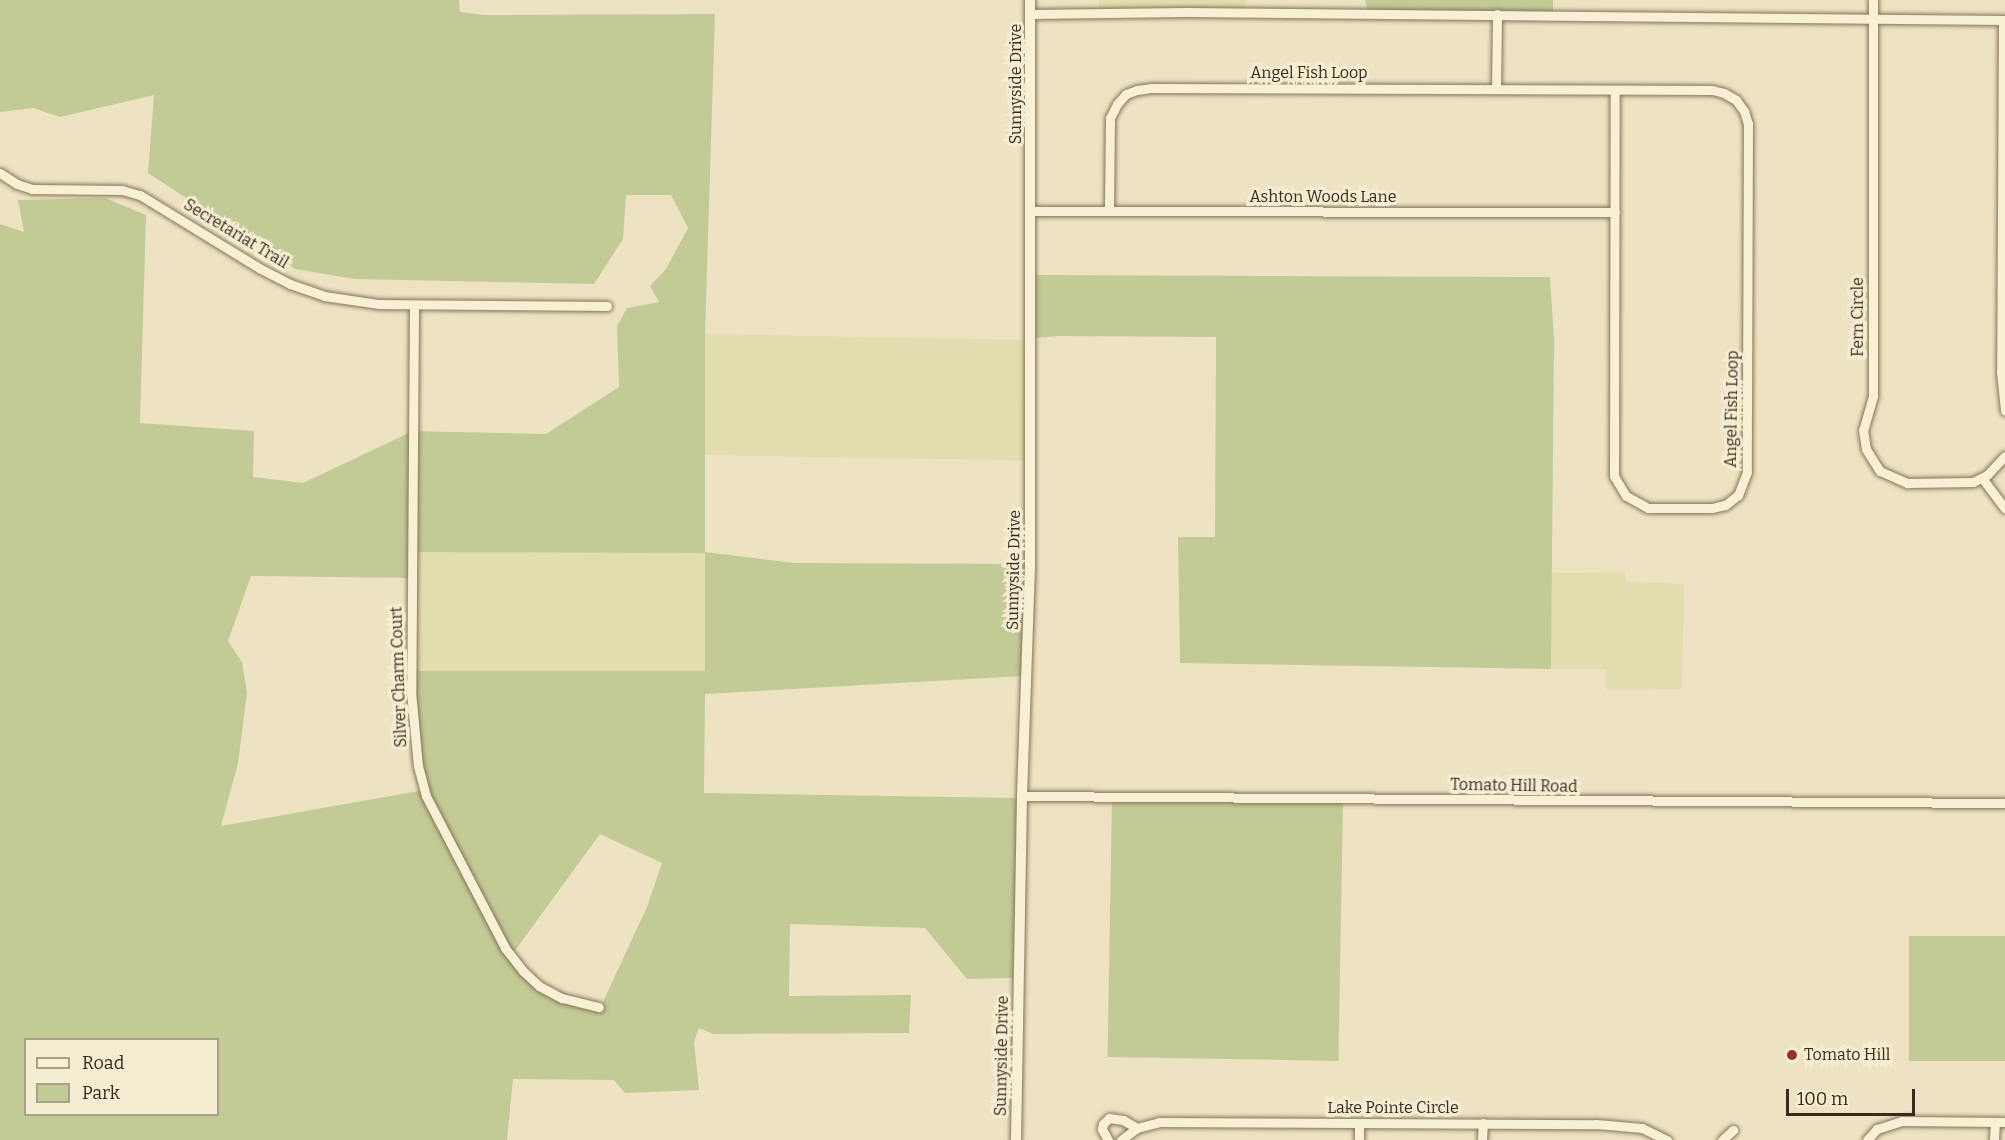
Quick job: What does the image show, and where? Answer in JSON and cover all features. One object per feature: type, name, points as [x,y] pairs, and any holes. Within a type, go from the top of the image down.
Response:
[{"type":"street","name":"Sunnyside Drive","points":[[1016,1140],[1022,796],[1030,568],[1030,0]]},
{"type":"street","name":"Fern Circle","points":[[1873,0],[1873,396],[1863,430],[1863,440],[1872,462],[1880,471],[1898,481],[1965,483],[1982,478]]},
{"type":"street","points":[[1030,14],[1150,12],[1497,14],[2004,20],[2001,382],[2005,411]]},
{"type":"street","points":[[1496,89],[1497,14]]},
{"type":"street","name":"Angel Fish Loop","points":[[1109,212],[1110,118],[1116,104],[1126,94],[1137,90],[1496,89],[1712,90],[1724,93],[1736,100],[1744,111],[1748,124],[1747,472],[1738,495],[1725,505],[1712,508],[1648,508],[1626,496],[1614,476],[1615,90]]},
{"type":"street","name":"Secretariat Trail","points":[[0,173],[16,184],[32,189],[122,190],[140,195],[259,268],[290,284],[349,301],[414,305],[607,306]]},
{"type":"street","name":"Ashton Woods Lane","points":[[1031,211],[1615,212]]},
{"type":"street","name":"Silver Charm Court","points":[[414,305],[411,691],[418,766],[426,796],[505,948],[523,971],[539,986],[562,998],[599,1006]]},
{"type":"street","points":[[2005,456],[1996,468],[1982,478],[2005,508]]},
{"type":"street","name":"Tomato Hill Road","points":[[1022,796],[2005,804]]},
{"type":"street","points":[[1108,1140],[1102,1124],[1109,1118],[1123,1120],[1137,1128]]},
{"type":"street","name":"Lake Pointe Circle","points":[[1121,1140],[1137,1128],[1159,1122],[1632,1126],[1667,1140]]},
{"type":"street","points":[[1867,1140],[1877,1129],[1896,1122],[2005,1122]]},
{"type":"street","points":[[1994,1140],[1995,1122]]},
{"type":"street","points":[[1359,1123],[1359,1140]]},
{"type":"street","points":[[1482,1140],[1483,1124]]},
{"type":"street","points":[[1722,1140],[1733,1130]]},
{"type":"shaded area","points":[[1099,0],[1245,0],[1245,13],[1099,13]]},
{"type":"shaded area","points":[[705,334],[1025,340],[1023,461],[703,455]]},
{"type":"shaded area","points":[[413,552],[705,552],[705,671],[413,671]]},
{"type":"shaded area","points":[[1625,572],[1626,582],[1684,584],[1682,689],[1606,690],[1606,669],[1551,669],[1552,573]]},
{"type":"green space","points":[[0,0],[459,0],[460,12],[484,15],[715,14],[705,334],[705,552],[794,563],[1025,564],[1021,676],[705,694],[704,793],[1017,798],[1013,978],[967,979],[925,928],[790,924],[789,996],[911,995],[909,1033],[713,1034],[699,1028],[694,1042],[699,1090],[625,1093],[614,1080],[513,1079],[507,1140],[0,1140],[0,224],[24,232],[18,200],[105,198],[146,215],[140,423],[254,431],[253,477],[303,483],[413,431],[546,434],[619,387],[617,326],[627,308],[659,302],[650,286],[666,269],[688,228],[671,195],[626,195],[623,239],[594,284],[355,279],[295,269],[148,173],[154,95],[60,117],[33,108],[0,112]],"holes":[[[413,552],[705,553],[705,671],[412,671],[424,790],[221,826],[238,763],[247,693],[242,662],[228,641],[251,576],[413,578]],[[600,834],[662,863],[647,907],[601,1006],[537,983],[511,956]]]},
{"type":"green space","points":[[1365,0],[1553,0],[1553,11],[1368,13]]},
{"type":"green space","points":[[1035,275],[1550,277],[1554,340],[1551,669],[1180,663],[1178,537],[1215,537],[1216,337],[1059,336],[1035,338]]},
{"type":"green space","points":[[1112,799],[1343,803],[1338,1061],[1107,1057]]},
{"type":"green space","points":[[1909,936],[2005,936],[2005,1061],[1909,1061]]},
{"type":"place","name":"Tomato Hill","points":[[1792,1055]]}]
